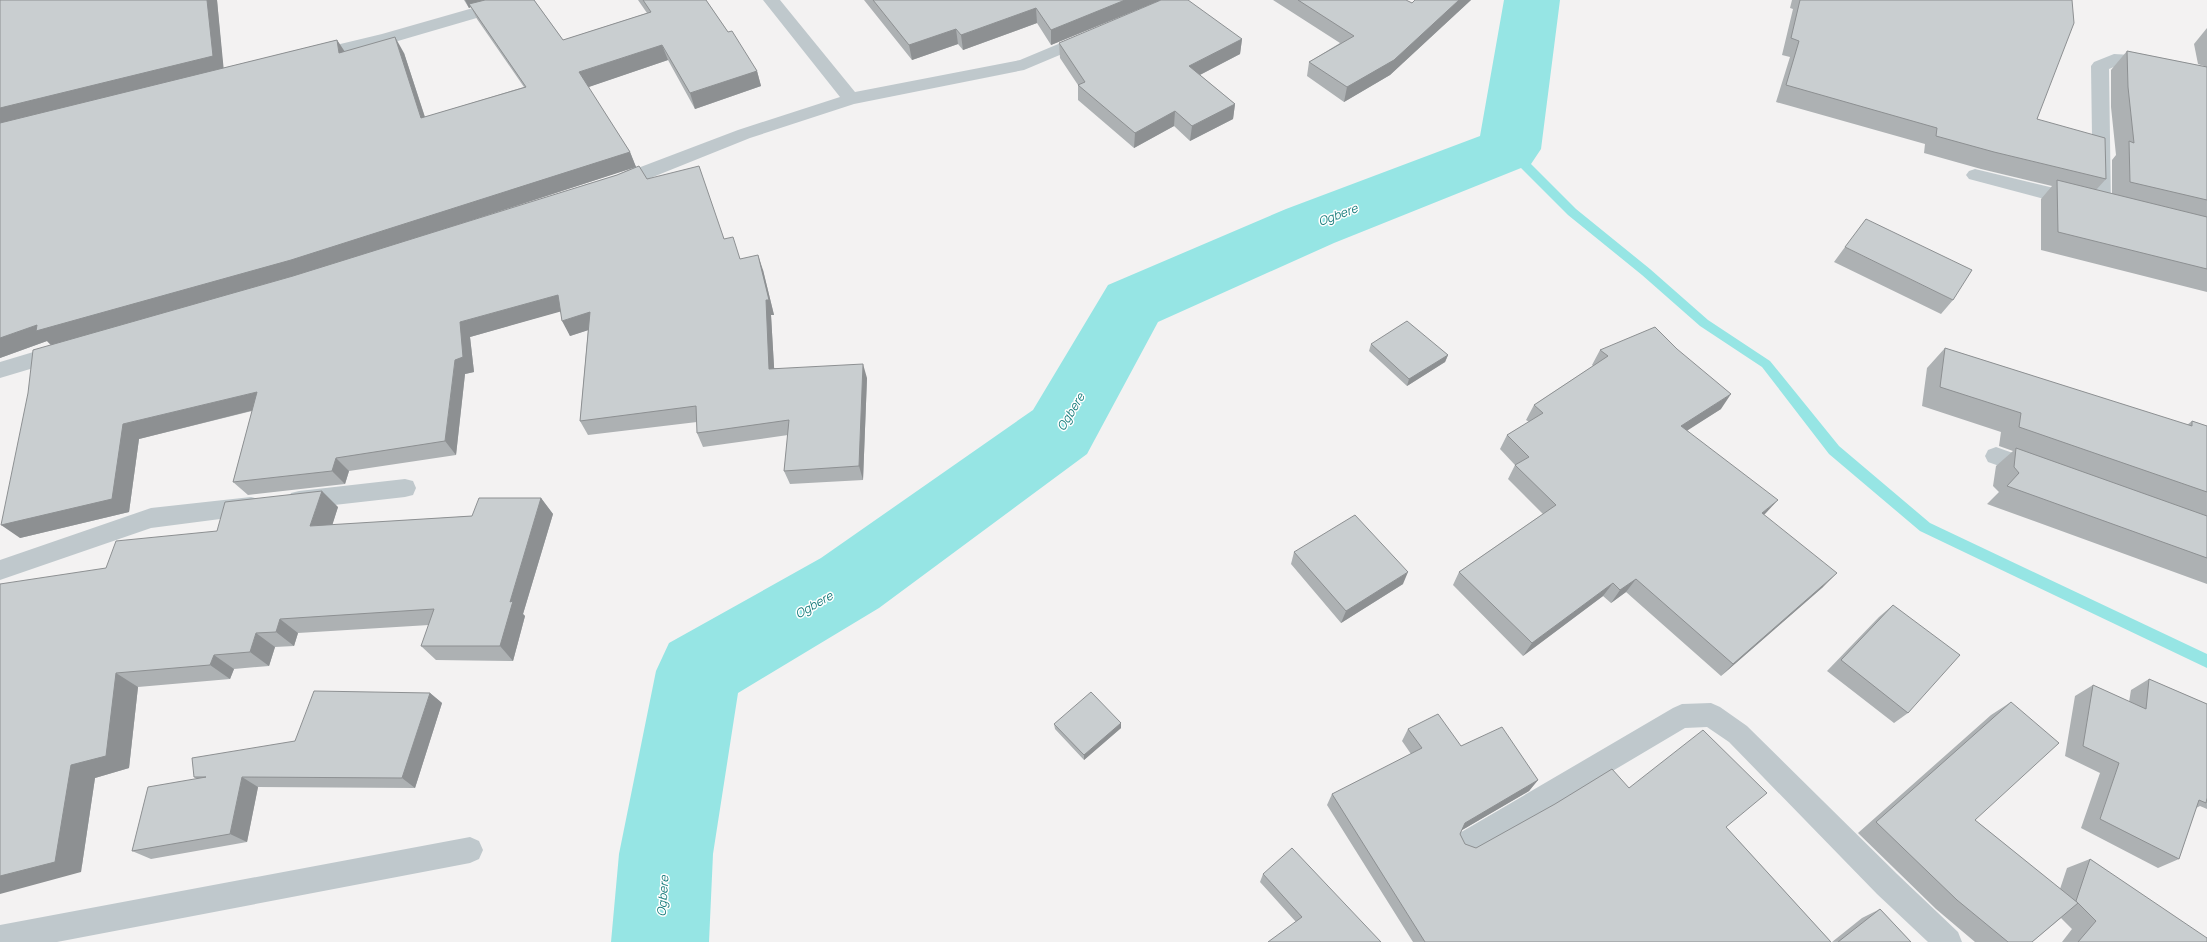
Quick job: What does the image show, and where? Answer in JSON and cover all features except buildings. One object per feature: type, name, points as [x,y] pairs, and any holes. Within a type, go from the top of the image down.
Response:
[{"type":"street","points":[[301,60],[385,39],[519,0]]},
{"type":"street","points":[[771,0],[851,99]]},
{"type":"street","points":[[601,189],[744,134],[851,99],[1024,65],[1104,30]]},
{"type":"street","points":[[1975,175],[2109,208],[2100,66],[2114,59],[2149,61],[2207,73]]},
{"type":"street","points":[[0,370],[76,348]]},
{"type":"street","points":[[1996,456],[2054,477]]},
{"type":"street","points":[[0,570],[151,518],[405,488]]},
{"type":"street","points":[[1467,843],[1682,716],[1711,715],[1738,734],[1887,884],[1948,942]]},
{"type":"street","points":[[0,939],[470,850]]},
{"type":"waterway","name":"Ogbere","points":[[660,942],[666,854],[699,671],[850,583],[1060,432],[1133,304],[1310,226],[1509,149],[1532,0]]},
{"type":"waterway","points":[[1509,149],[1572,212],[1646,272],[1704,323],[1766,364],[1785,386],[1834,450],[1925,527],[2207,661]]}]
